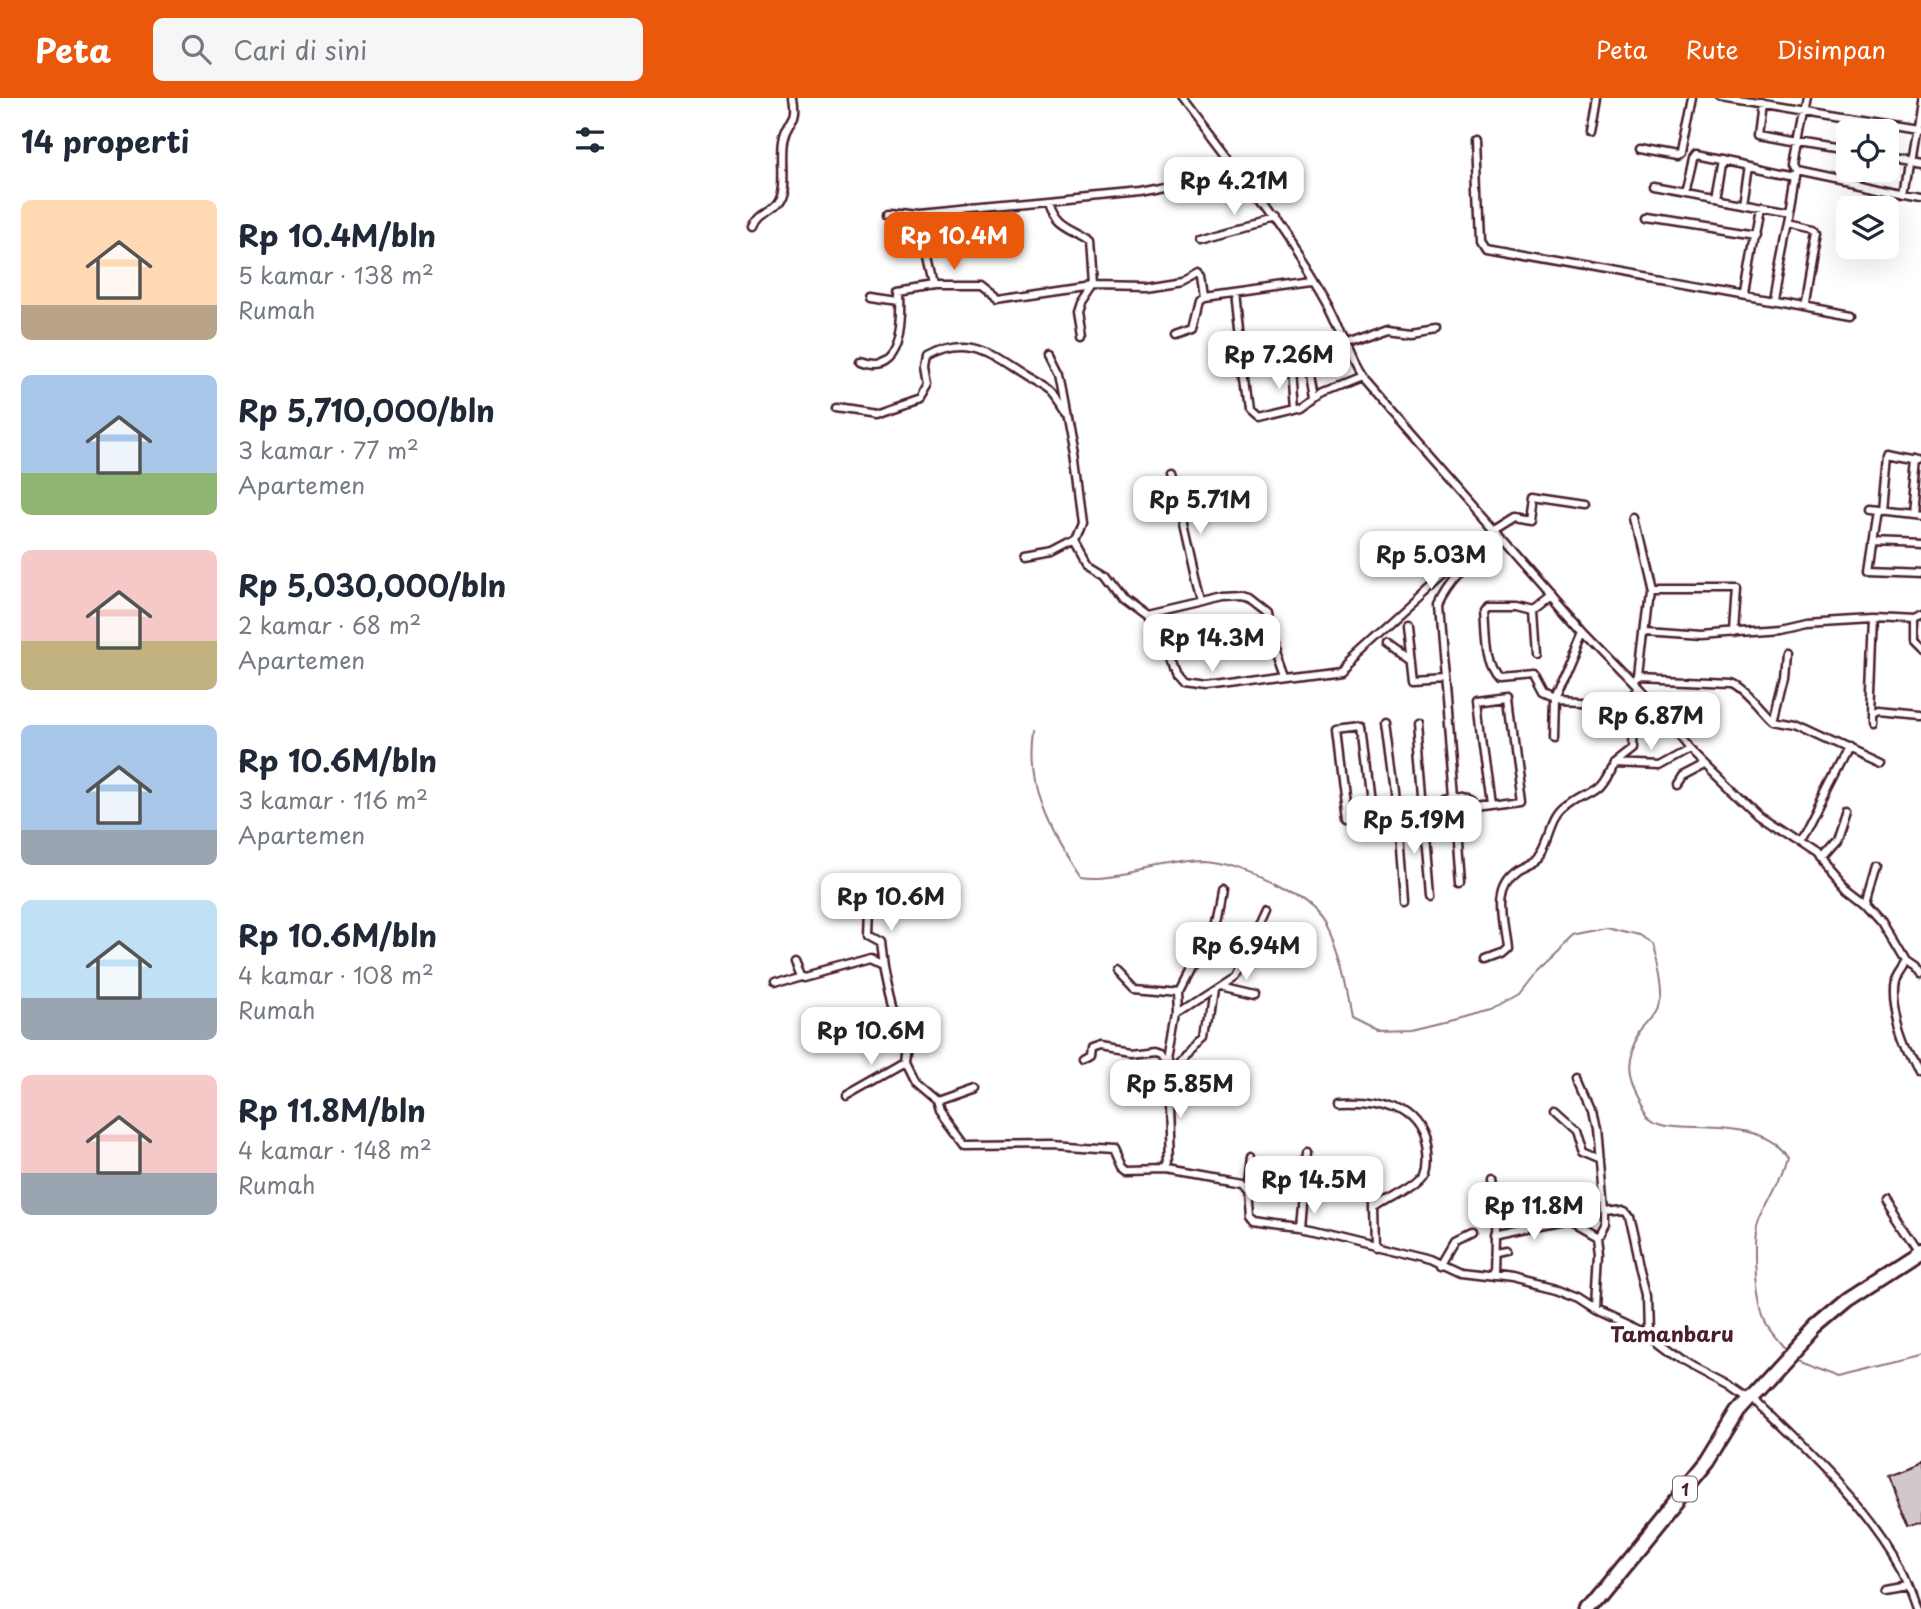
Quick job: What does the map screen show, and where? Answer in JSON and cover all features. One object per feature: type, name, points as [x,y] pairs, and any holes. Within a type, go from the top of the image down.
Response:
[{"type":"highway","name":"1","points":[[1588,1609],[1708,1461],[1750,1398],[1798,1346],[1848,1300],[1920,1254]]},
{"type":"street","points":[[751,227],[755,217],[773,206],[778,198],[782,145],[795,117],[793,98]]},
{"type":"street","points":[[1182,98],[1273,218],[1329,309],[1343,345],[1360,377],[1583,631],[1638,685],[1705,765],[1758,815],[1820,857],[1848,889],[1866,902],[1882,920],[1906,962],[1921,972]]},
{"type":"street","points":[[1590,133],[1596,98]]},
{"type":"street","points":[[1639,150],[1678,157],[1681,155],[1692,98]]},
{"type":"street","points":[[1721,98],[1918,130]]},
{"type":"street","points":[[1773,299],[1790,212],[1796,173],[1794,164],[1807,98]]},
{"type":"street","points":[[1904,193],[1918,130],[1920,99],[1910,98]]},
{"type":"street","points":[[1761,104],[1757,136],[1836,149]]},
{"type":"street","points":[[1476,140],[1480,241],[1485,249],[1804,304],[1852,315]]},
{"type":"street","points":[[1685,193],[1694,156],[1700,155],[1921,195]]},
{"type":"street","points":[[1899,159],[1921,163]]},
{"type":"street","points":[[1715,198],[1723,160]]},
{"type":"street","points":[[1743,202],[1749,166]]},
{"type":"street","points":[[889,211],[918,214],[1141,193],[1239,174]]},
{"type":"street","points":[[1653,187],[1790,212]]},
{"type":"street","points":[[1046,203],[1051,218],[1065,230],[1089,242],[1092,286],[1077,313],[1081,337]]},
{"type":"street","points":[[1745,294],[1760,207]]},
{"type":"street","points":[[918,214],[934,285]]},
{"type":"street","points":[[1201,238],[1273,218]]},
{"type":"street","points":[[1648,218],[1756,235]]},
{"type":"street","points":[[1788,223],[1816,230],[1804,304]]},
{"type":"street","points":[[858,362],[869,367],[885,361],[891,355],[901,324],[900,291],[934,285],[979,285],[998,300],[1092,286],[1143,287],[1181,281],[1198,272],[1202,276],[1205,298]]},
{"type":"street","points":[[1176,335],[1188,332],[1195,326],[1200,301],[1205,298],[1312,283]]},
{"type":"street","points":[[1237,294],[1250,411],[1258,418],[1310,405],[1315,397],[1360,377]]},
{"type":"street","points":[[872,295],[900,299]]},
{"type":"street","points":[[1343,345],[1384,330],[1412,332],[1437,328]]},
{"type":"street","points":[[839,407],[878,414],[921,398],[929,384],[926,367],[928,357],[946,350],[972,347],[993,354],[1024,376],[1050,389],[1067,416]]},
{"type":"street","points":[[1024,559],[1053,554],[1076,542],[1083,523],[1059,374],[1049,354]]},
{"type":"street","points":[[1310,368],[1315,397]]},
{"type":"street","points":[[1292,370],[1295,409]]},
{"type":"street","points":[[1912,514],[1919,461],[1888,455],[1869,567],[1872,571],[1921,572]]},
{"type":"street","points":[[1172,474],[1201,603]]},
{"type":"street","points":[[1076,542],[1088,564],[1106,575],[1124,599],[1147,616],[1167,649],[1176,677],[1182,685],[1214,688],[1340,670],[1494,530],[1516,517],[1531,520],[1532,502],[1538,498],[1588,507]]},
{"type":"street","points":[[1877,510],[1921,515]]},
{"type":"street","points":[[1482,960],[1498,954],[1504,948],[1504,937],[1499,925],[1499,901],[1514,873],[1540,859],[1564,812],[1598,793],[1614,764],[1633,750],[1634,695],[1647,631],[1650,589],[1633,518]]},
{"type":"street","points":[[1455,795],[1439,623],[1442,599],[1459,575],[1501,537]]},
{"type":"street","points":[[1873,541],[1921,543]]},
{"type":"street","points":[[1650,589],[1737,589],[1734,633]]},
{"type":"street","points":[[1534,607],[1550,594]]},
{"type":"street","points":[[1147,616],[1201,603],[1243,597],[1262,606],[1268,613],[1270,632],[1286,676]]},
{"type":"street","points":[[1534,607],[1518,603],[1487,603],[1484,607],[1490,664],[1499,680],[1532,677],[1542,696],[1553,701],[1603,703]]},
{"type":"street","points":[[1534,607],[1537,654]]},
{"type":"street","points":[[1647,631],[1701,635],[1776,629],[1801,623],[1874,619],[1912,621],[1921,617]]},
{"type":"street","points":[[1870,724],[1874,619]]},
{"type":"street","points":[[1912,621],[1912,643],[1921,652]]},
{"type":"street","points":[[1406,627],[1412,680],[1445,678]]},
{"type":"street","points":[[1552,736],[1553,701],[1583,631]]},
{"type":"street","points":[[1388,644],[1410,660]]},
{"type":"street","points":[[1772,720],[1786,652]]},
{"type":"street","points":[[1638,685],[1732,683],[1742,686],[1754,704],[1772,720],[1794,724],[1878,763]]},
{"type":"street","points":[[1474,808],[1490,806],[1521,802],[1508,699],[1477,703],[1490,806]]},
{"type":"street","points":[[1870,715],[1878,712],[1921,716]]},
{"type":"street","points":[[1387,723],[1398,816],[1404,905]]},
{"type":"street","points":[[1417,723],[1431,897]]},
{"type":"street","points":[[1372,818],[1362,727],[1336,730],[1347,821],[1442,812]]},
{"type":"street","points":[[1799,842],[1847,748]]},
{"type":"street","points":[[1614,764],[1660,766],[1690,749]]},
{"type":"street","points":[[1677,785],[1682,777],[1705,765]]},
{"type":"street","points":[[1455,795],[1468,799],[1474,808],[1470,822],[1457,827],[1447,823],[1442,812],[1446,800],[1455,795]]},
{"type":"street","points":[[1820,857],[1835,840],[1845,810]]},
{"type":"street","points":[[1457,827],[1461,883]]},
{"type":"street","points":[[1866,902],[1877,865]]},
{"type":"street","points":[[1211,940],[1220,888]]},
{"type":"street","points":[[894,907],[869,910],[866,916],[868,935],[883,946],[893,1007],[909,1037],[906,1063],[916,1083],[937,1101],[946,1121],[962,1143],[968,1147],[1028,1144],[1115,1147],[1123,1166],[1128,1170],[1169,1169],[1239,1182],[1245,1189]]},
{"type":"street","points":[[1177,1013],[1234,976],[1248,951],[1265,908]]},
{"type":"street","points":[[1169,1169],[1167,1058],[1177,1013],[1176,991],[1196,952],[1205,942],[1211,940],[1248,951],[1291,955]]},
{"type":"street","points":[[771,984],[872,958],[884,964]]},
{"type":"street","points":[[794,960],[802,975]]},
{"type":"street","points":[[1906,962],[1895,980],[1894,1000],[1907,1048],[1919,1072]]},
{"type":"street","points":[[1118,969],[1135,987],[1176,991]]},
{"type":"street","points":[[1217,988],[1254,995]]},
{"type":"street","points":[[1166,1070],[1207,1038],[1217,988]]},
{"type":"street","points":[[1084,1062],[1091,1058],[1092,1048],[1101,1045],[1130,1050],[1156,1047],[1162,1049],[1167,1058]]},
{"type":"street","points":[[848,1096],[906,1063]]},
{"type":"street","points":[[1580,1077],[1593,1107],[1604,1211],[1604,1224],[1597,1237],[1596,1310]]},
{"type":"street","points":[[937,1101],[974,1088]]},
{"type":"street","points":[[1340,1100],[1403,1111],[1415,1120],[1423,1138],[1427,1158],[1424,1173],[1415,1184],[1376,1207]]},
{"type":"street","points":[[1553,1110],[1574,1129],[1581,1153],[1600,1160]]},
{"type":"street","points":[[1301,1227],[1308,1153]]},
{"type":"street","points":[[1249,1157],[1245,1189],[1245,1209],[1249,1220],[1301,1227],[1432,1259],[1442,1266],[1462,1273],[1512,1279],[1556,1290],[1648,1334],[1685,1362],[1750,1398],[1832,1479],[1875,1528],[1903,1572],[1918,1609]]},
{"type":"street","points":[[1307,1169],[1322,1169],[1336,1164],[1366,1164],[1373,1170],[1375,1247]]},
{"type":"street","points":[[1492,1178],[1495,1199],[1493,1277]]},
{"type":"street","points":[[1884,1201],[1920,1254]]},
{"type":"street","points":[[1604,1211],[1625,1209],[1629,1214],[1647,1295],[1648,1334]]},
{"type":"street","points":[[1493,1237],[1569,1222],[1597,1237]]},
{"type":"street","points":[[1442,1266],[1456,1242],[1472,1234]]},
{"type":"street","points":[[1495,1255],[1506,1253]]},
{"type":"street","points":[[1883,1588],[1908,1584]]},
{"type":"building","points":[[1921,1462],[1921,1524],[1909,1529],[1888,1475]]},
{"type":"waterway","points":[[1034,730],[1033,770],[1042,807],[1080,876],[1113,876],[1206,861],[1237,868],[1272,882],[1305,903],[1326,925],[1339,959],[1352,1018],[1376,1030],[1411,1029],[1493,1009],[1519,994],[1537,971],[1576,934],[1607,927],[1639,935],[1652,943],[1660,977],[1661,1004],[1657,1014],[1641,1033],[1629,1057],[1627,1067],[1630,1085],[1646,1114],[1655,1122],[1751,1133],[1771,1141],[1787,1155],[1778,1182],[1759,1221],[1755,1242],[1757,1288],[1762,1315],[1786,1350]]},
{"type":"waterway","points":[[1794,1359],[1840,1376],[1921,1356]]},
{"type":"district","name":"Tamanbaru","points":[[1672,1333]]}]
